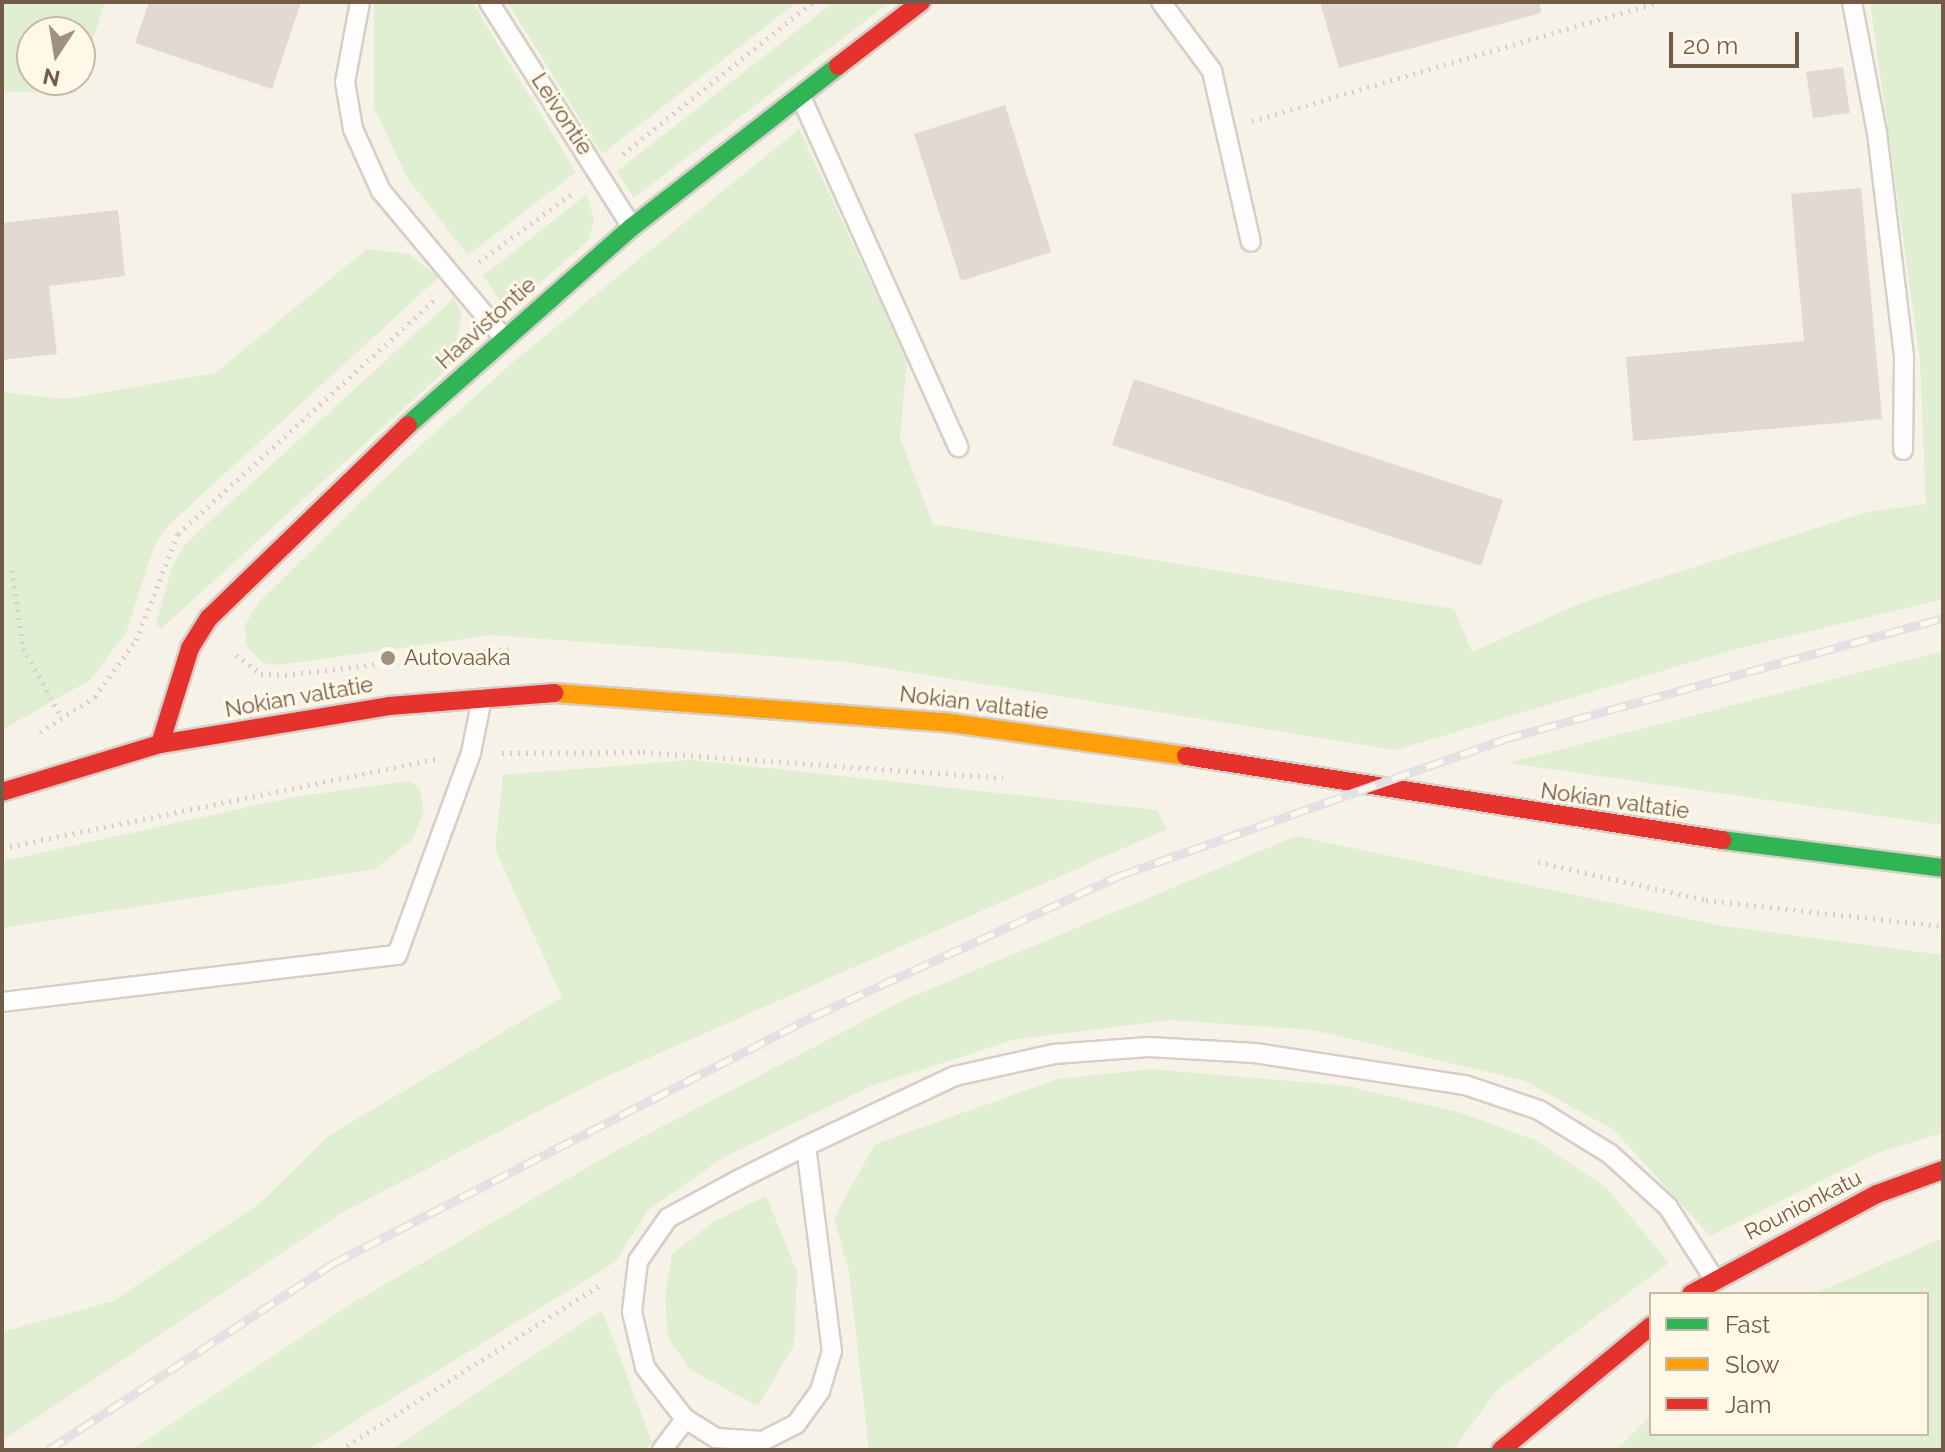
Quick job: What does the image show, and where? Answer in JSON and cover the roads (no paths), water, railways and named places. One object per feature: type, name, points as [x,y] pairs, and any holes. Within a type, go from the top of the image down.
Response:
[{"type":"main road","name":"Haavistontie","points":[[160,744],[190,648],[209,618],[504,338],[632,227],[921,2]]},
{"type":"main road","name":"Nokian valtatie","points":[[2,792],[160,744],[482,698],[574,691],[706,698],[944,722],[1293,771],[1589,823],[1943,868]]},
{"type":"main road","name":"Rounionkatu","points":[[1694,1292],[1713,1277],[1877,1194],[1943,1170]]},
{"type":"main road","points":[[1501,1450],[1649,1328]]},
{"type":"lane","points":[[360,2],[345,82],[353,129],[381,191],[504,338]]},
{"type":"lane","name":"Leivontie","points":[[489,2],[632,227]]},
{"type":"lane","points":[[1161,2],[1212,71],[1251,242]]},
{"type":"lane","points":[[1852,2],[1877,133],[1904,357],[1903,450]]},
{"type":"lane","points":[[801,97],[958,447]]},
{"type":"lane","points":[[2,1002],[397,955],[471,753],[482,698]]},
{"type":"lane","points":[[806,1146],[832,1351],[820,1391],[796,1424],[762,1441],[716,1438],[685,1419],[645,1367],[632,1312],[638,1261],[668,1218],[806,1146],[955,1076],[1054,1054],[1149,1047],[1353,1063],[1465,1085],[1539,1110],[1610,1154],[1668,1207],[1713,1277]]},
{"type":"lane","points":[[662,1450],[685,1419]]},
{"type":"railway","points":[[48,1450],[332,1264],[814,1016],[1121,875],[1504,739],[1943,618]]},
{"type":"place","name":"Autovaaka","points":[[388,658]]}]
